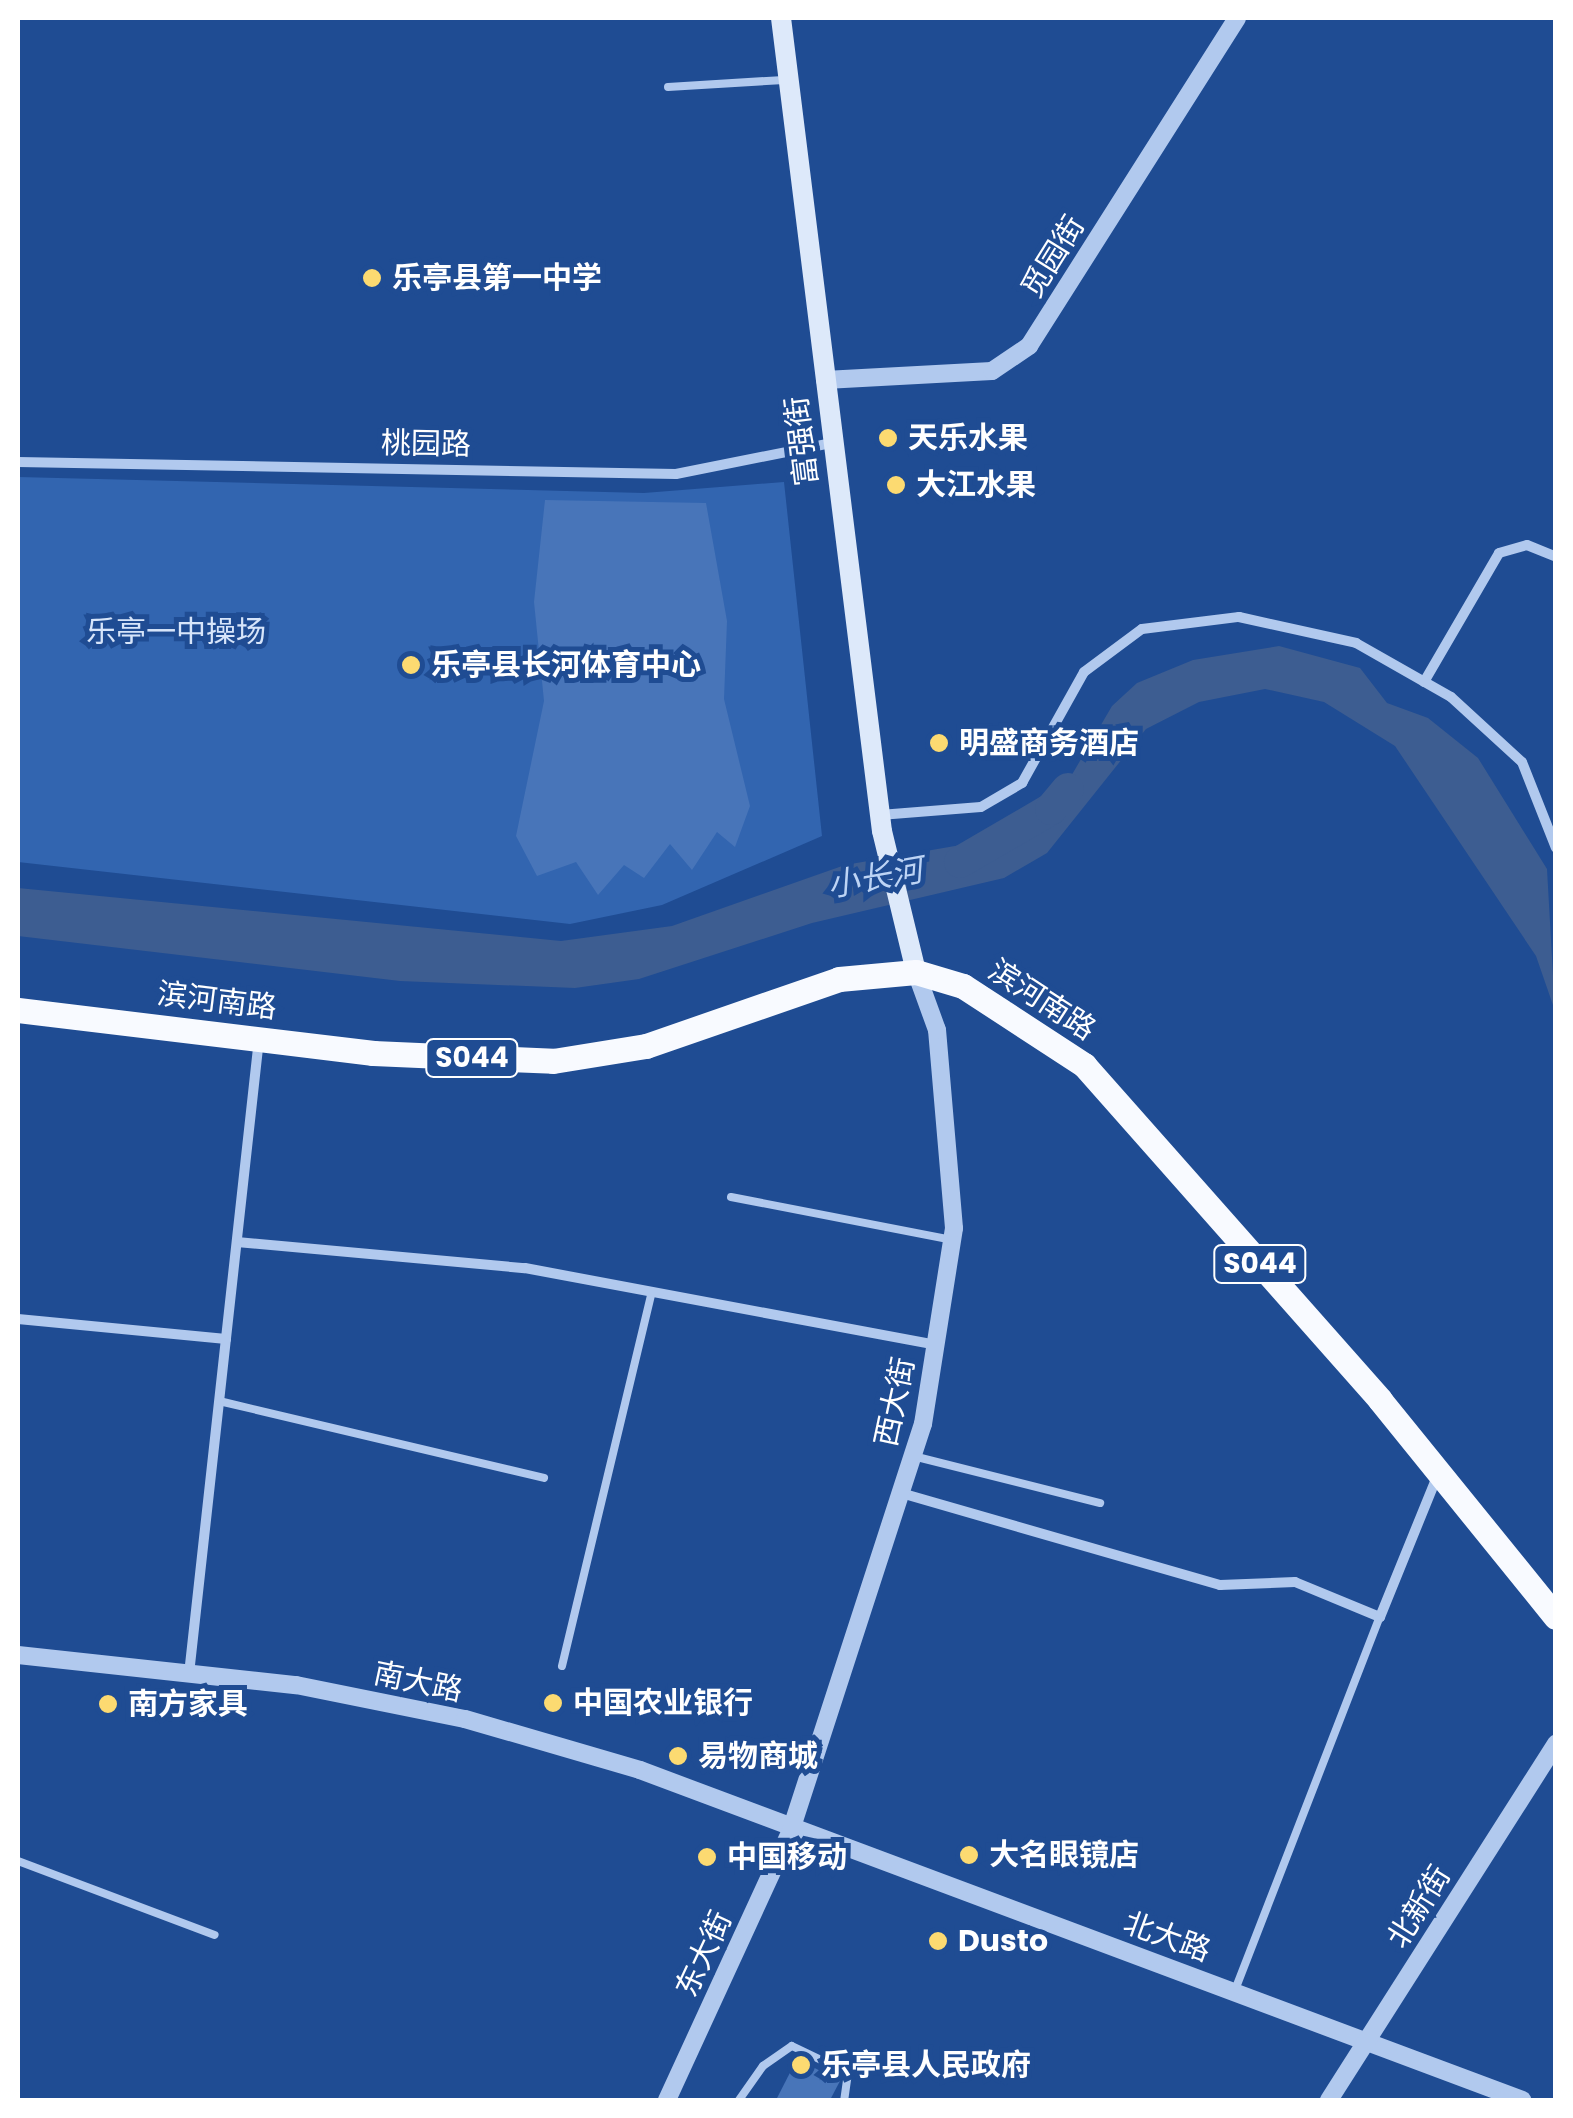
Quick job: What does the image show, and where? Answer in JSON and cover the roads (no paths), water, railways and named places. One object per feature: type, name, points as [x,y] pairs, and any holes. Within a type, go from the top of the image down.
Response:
[{"type":"main road","name":"富强街","points":[[781,18],[881,823],[897,922],[916,972]]},
{"type":"main road","name":"滨河南路","points":[[18,1010],[259,1039],[553,1062],[646,1046],[839,979],[916,972],[1021,1018],[1084,1065],[1439,1472],[1556,1617]]},
{"type":"street","name":"觅园街","points":[[825,380],[992,371],[1021,354],[1237,18]]},
{"type":"street","name":"桃园路","points":[[18,462],[676,474],[831,443]]},
{"type":"street","points":[[1424,682],[1499,553],[1526,545],[1554,552]]},
{"type":"street","points":[[881,823],[981,806],[1022,783],[1084,672],[1142,630],[1239,617],[1356,643],[1424,682],[1522,762],[1556,848]]},
{"type":"street","name":"西大街","points":[[791,1830],[913,1456],[952,1240],[937,1030],[916,972]]},
{"type":"street","points":[[189,1674],[259,1039]]},
{"type":"street","points":[[236,1242],[525,1268],[935,1345]]},
{"type":"street","points":[[18,1319],[226,1339]]},
{"type":"street","points":[[901,1493],[1220,1585],[1295,1582],[1380,1617],[1439,1472]]},
{"type":"street","name":"南大路","points":[[18,1655],[189,1674],[466,1719],[640,1770],[791,1830]]},
{"type":"street","name":"北新街","points":[[1329,2100],[1556,1743]]},
{"type":"street","name":"北大路","points":[[791,1830],[1368,2038],[1522,2100]]},
{"type":"street","name":"东大街","points":[[667,2100],[791,1830]]},
{"type":"lane","points":[[668,87],[789,80]]},
{"type":"lane","points":[[731,1197],[952,1240]]},
{"type":"lane","points":[[562,1666],[652,1292]]},
{"type":"lane","points":[[220,1401],[544,1478]]},
{"type":"lane","points":[[913,1456],[1100,1503]]},
{"type":"lane","points":[[1235,1990],[1380,1617]]},
{"type":"lane","points":[[18,1861],[215,1935]]},
{"type":"lane","points":[[739,2100],[763,2066],[792,2046],[848,2073],[844,2100]]},
{"type":"water","points":[[1279,646],[1360,668],[1387,703],[1428,718],[1478,758],[1547,869],[1555,1011],[1536,956],[1395,746],[1324,702],[1265,689],[1199,702],[1146,729],[1047,853],[1004,878],[812,923],[639,979],[575,988],[400,981],[18,936],[18,888],[561,941],[672,926],[845,865],[1007,837],[1063,790],[1112,706],[1137,683],[1193,660]]},
{"type":"waterway","name":"小长河","points":[[960,862],[1051,809],[1068,789]]},
{"type":"place","name":"乐亭县第一中学","points":[[372,278]]},
{"type":"place","name":"天乐水果","points":[[888,438]]},
{"type":"place","name":"大江水果","points":[[896,485]]},
{"type":"place","name":"乐亭县长河体育中心","points":[[411,665]]},
{"type":"place","name":"明盛商务酒店","points":[[939,743]]},
{"type":"place","name":"中国农业银行","points":[[553,1703]]},
{"type":"place","name":"南方家具","points":[[108,1704]]},
{"type":"place","name":"易物商城","points":[[678,1756]]},
{"type":"place","name":"大名眼镜店","points":[[969,1855]]},
{"type":"place","name":"中国移动","points":[[707,1857]]},
{"type":"place","name":"Dusto","points":[[938,1941]]},
{"type":"place","name":"乐亭县人民政府","points":[[801,2065]]},
{"type":"park label","name":"乐亭一中操场","points":[[176,632]]}]
